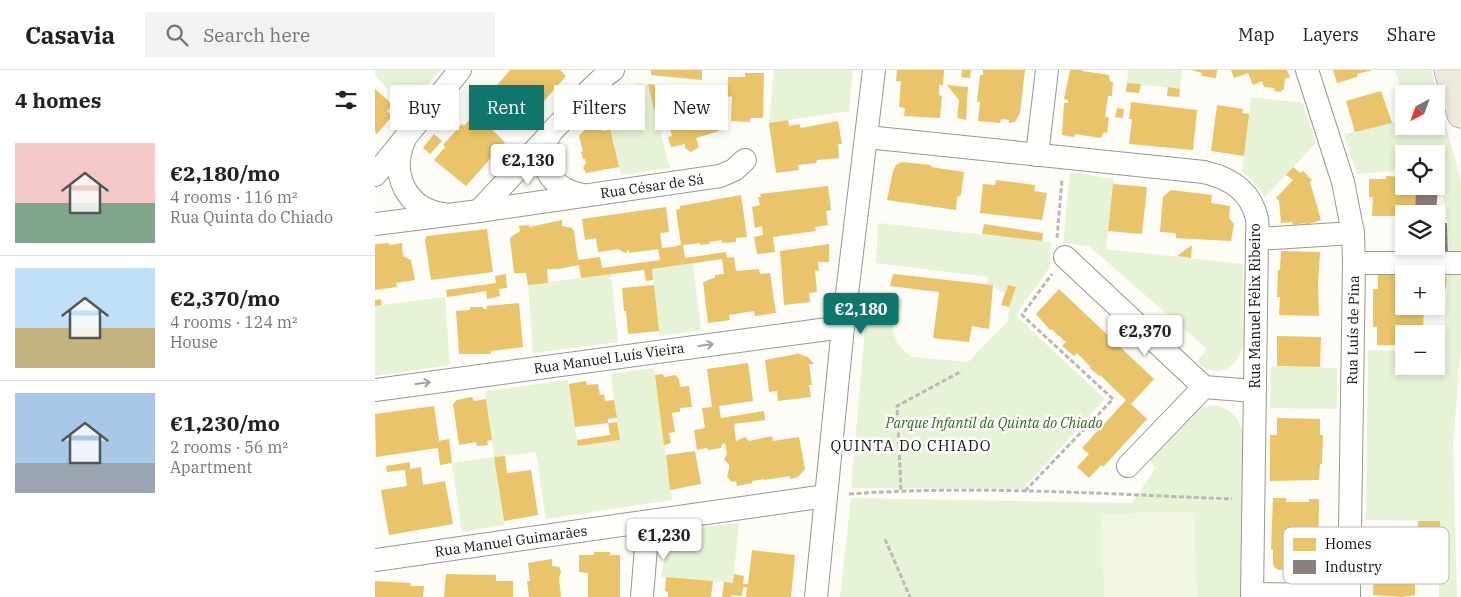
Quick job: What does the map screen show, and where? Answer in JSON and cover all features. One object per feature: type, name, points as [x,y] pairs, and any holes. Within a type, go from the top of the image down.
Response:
[{"type":"main road","points":[[1448,70],[1461,114]]},
{"type":"street","points":[[375,174],[460,70]]},
{"type":"street","points":[[479,211],[600,79],[613,70]]},
{"type":"street","points":[[816,597],[843,327],[874,70]]},
{"type":"street","points":[[1037,155],[1047,70]]},
{"type":"street","name":"Rua Luís de Pina","points":[[1307,70],[1343,182],[1353,233],[1350,527]]},
{"type":"street","points":[[408,133],[401,150],[398,165],[401,181],[408,194],[420,206],[432,213],[446,215]]},
{"type":"street","points":[[549,135],[544,161],[549,175],[557,185],[570,193],[583,195]]},
{"type":"street","name":"Rua Manuel Félix Ribeiro","points":[[867,137],[1204,172],[1233,182],[1252,205],[1257,219],[1252,596]]},
{"type":"street","name":"Rua César de Sá","points":[[375,224],[720,176],[734,170],[745,160]]},
{"type":"street","points":[[1257,239],[1353,233]]},
{"type":"street","points":[[1065,258],[1204,387],[1254,391]]},
{"type":"street","points":[[1354,263],[1461,263]]},
{"type":"street","name":"Rua Manuel Luís Vieira","points":[[375,390],[843,327]]},
{"type":"street","points":[[1128,466],[1204,387]]},
{"type":"street","name":"Rua Manuel Guimarães","points":[[375,560],[825,496]]},
{"type":"street","points":[[642,597],[648,522]]},
{"type":"street","points":[[1252,596],[1349,596]]},
{"type":"path","points":[[1025,491],[1113,399],[1022,315],[1065,258],[1057,249],[1064,158]]},
{"type":"path","points":[[901,490],[897,406],[963,370]]},
{"type":"path","points":[[825,496],[901,490],[1025,491],[1254,500]]},
{"type":"path","points":[[885,538],[909,597]]},
{"type":"green space","points":[[375,70],[440,70],[428,85],[390,85],[390,90],[375,76]]},
{"type":"green space","points":[[774,70],[853,70],[849,111],[769,123]]},
{"type":"green space","points":[[1128,70],[1182,70],[1180,89],[1127,83]]},
{"type":"green space","points":[[1395,70],[1431,70],[1435,85],[1400,85]]},
{"type":"green space","points":[[637,83],[648,84],[655,111],[655,130],[660,130],[670,168],[621,175],[610,130],[645,130],[645,85],[634,85]]},
{"type":"green space","points":[[1251,97],[1303,103],[1316,143],[1265,197],[1251,179],[1242,172]]},
{"type":"green space","points":[[1395,122],[1395,135],[1445,135],[1445,122],[1461,182],[1461,348],[1453,443],[1457,597],[1439,597],[1439,584],[1449,584],[1449,527],[1440,527],[1440,521],[1366,520],[1368,350],[1395,351],[1395,375],[1445,375],[1444,325],[1449,249],[1447,217],[1442,195],[1445,195],[1445,145],[1395,145],[1395,171],[1357,174],[1344,134]]},
{"type":"green space","points":[[1070,172],[1114,179],[1106,249],[1243,264],[1244,344],[1240,355],[1233,364],[1228,368],[1217,371],[1196,363],[1207,349],[1089,246],[1063,243]]},
{"type":"green space","name":"Parque Infantil da Quinta do Chiado","points":[[878,223],[1051,242],[1050,267],[1019,310],[1017,317],[1105,399],[1023,489],[851,488],[868,294],[903,299],[901,310],[893,309],[892,324],[898,343],[907,353],[913,357],[968,362],[1008,321],[1009,307],[1016,287],[1008,285],[1005,292],[1000,292],[993,285],[987,284],[988,277],[876,263]]},
{"type":"green space","points":[[693,263],[701,330],[659,336],[652,269]]},
{"type":"green space","points":[[611,274],[618,342],[533,353],[528,285]]},
{"type":"green space","points":[[445,297],[450,365],[375,376],[375,306]]},
{"type":"green space","points":[[1271,366],[1337,368],[1337,409],[1270,408]]},
{"type":"green space","points":[[654,368],[672,500],[546,519],[536,452],[495,457],[504,525],[462,532],[452,463],[494,457],[485,391],[568,380],[578,446],[619,440],[611,374]]},
{"type":"green space","points":[[1215,405],[1235,416],[1246,436],[1242,597],[840,597],[851,498],[1132,503],[1155,469],[1151,460],[1167,438],[1196,410]]},
{"type":"green space","points":[[1194,511],[1197,597],[1104,597],[1101,514]]},
{"type":"green space","points":[[739,523],[733,583],[661,577],[667,550],[675,537],[696,529]]},
{"type":"building: Homes","points":[[510,70],[560,70],[566,76],[558,85],[554,85],[554,90],[544,101],[544,85],[497,85]]},
{"type":"building: Homes","points":[[651,70],[702,70],[702,80],[651,75]]},
{"type":"building: Homes","points":[[897,70],[944,70],[943,85],[939,85],[939,95],[942,96],[940,118],[904,116],[905,108],[899,107],[901,81],[896,81]]},
{"type":"building: Homes","points":[[962,70],[971,70],[970,78],[961,77]]},
{"type":"building: Homes","points":[[983,70],[1025,70],[1020,113],[1015,122],[1009,123],[1009,120],[1001,119],[1000,123],[978,121],[980,102],[977,102],[980,75],[983,75]]},
{"type":"building: Homes","points":[[1070,70],[1082,70],[1109,75],[1110,81],[1113,82],[1112,96],[1108,96],[1105,117],[1109,117],[1107,133],[1104,132],[1101,138],[1075,134],[1074,137],[1062,135],[1064,103],[1068,103],[1068,100],[1064,99]]},
{"type":"building: Homes","points":[[1191,70],[1217,70],[1216,78],[1202,76],[1202,73]]},
{"type":"building: Homes","points":[[1231,70],[1287,70],[1290,77],[1285,79],[1284,89],[1280,92],[1274,91],[1275,88],[1264,87],[1262,81],[1253,85],[1248,73],[1234,78]]},
{"type":"building: Homes","points":[[1333,70],[1372,70],[1337,83]]},
{"type":"building: Homes","points":[[745,73],[764,73],[763,118],[750,118],[750,122],[731,121],[732,96],[728,97],[728,77],[745,77]]},
{"type":"building: Homes","points":[[1127,83],[1141,84],[1139,93],[1126,92]]},
{"type":"building: Homes","points":[[648,84],[659,85],[655,85],[654,109]]},
{"type":"building: Homes","points":[[947,85],[968,87],[966,120],[957,118],[959,100]]},
{"type":"building: Homes","points":[[1168,87],[1180,89],[1179,97],[1167,96]]},
{"type":"building: Homes","points":[[375,89],[390,102],[390,108],[387,111],[390,114],[390,118],[377,134],[375,132]]},
{"type":"building: Homes","points":[[1381,91],[1392,123],[1355,132],[1346,101]]},
{"type":"building: Homes","points":[[1131,102],[1197,110],[1193,150],[1129,144],[1132,119],[1129,119]]},
{"type":"building: Homes","points":[[1217,105],[1243,109],[1242,113],[1249,114],[1244,156],[1211,151]]},
{"type":"building: Homes","points":[[1117,108],[1124,109],[1123,118],[1115,117]]},
{"type":"building: Homes","points":[[788,120],[789,126],[799,124],[801,128],[838,121],[842,144],[838,144],[839,158],[817,160],[816,163],[798,165],[799,170],[776,173],[769,123]]},
{"type":"building: Homes","points":[[469,121],[469,130],[492,130],[505,142],[466,186],[434,160],[445,147],[443,145],[457,130],[459,130],[462,124],[464,126]]},
{"type":"building: Homes","points":[[584,130],[610,130],[619,167],[586,173],[583,168],[586,163],[581,152],[583,151],[579,136]]},
{"type":"building: Homes","points":[[670,130],[719,131],[696,138],[699,147],[691,152],[685,148],[685,144],[671,147],[668,137],[672,136]]},
{"type":"building: Homes","points":[[434,134],[442,141],[430,154],[423,148]]},
{"type":"building: Homes","points":[[902,162],[931,165],[931,167],[964,172],[961,195],[957,197],[956,210],[887,200],[893,171],[896,165]]},
{"type":"building: Homes","points":[[1293,167],[1300,173],[1303,171],[1312,180],[1310,182],[1321,220],[1305,225],[1305,223],[1293,225],[1292,222],[1281,223],[1279,201],[1276,198],[1293,180],[1286,175]]},
{"type":"building: Homes","points":[[1386,176],[1395,176],[1395,195],[1416,195],[1415,205],[1395,205],[1395,216],[1372,216],[1373,197],[1369,197],[1369,179],[1386,179]]},
{"type":"building: Homes","points":[[996,180],[1035,185],[1034,191],[1047,193],[1042,220],[980,213],[983,184],[995,185]]},
{"type":"building: Homes","points":[[1113,184],[1147,187],[1142,234],[1108,231]]},
{"type":"building: Homes","points":[[828,186],[831,210],[826,211],[828,225],[815,227],[816,231],[773,237],[775,252],[757,254],[754,237],[763,235],[762,226],[755,228],[752,207],[760,205],[758,197],[761,197],[760,194]]},
{"type":"building: Homes","points":[[1171,190],[1212,195],[1211,203],[1230,206],[1229,218],[1234,224],[1231,241],[1176,238],[1176,233],[1160,232],[1163,197]]},
{"type":"building: Homes","points":[[741,195],[747,237],[736,238],[736,242],[722,243],[722,240],[709,242],[710,244],[683,245],[685,258],[726,252],[727,258],[734,257],[736,271],[759,269],[760,274],[770,273],[776,313],[755,316],[754,311],[729,315],[730,320],[708,323],[703,282],[715,278],[715,275],[724,274],[722,259],[652,269],[653,280],[646,281],[644,270],[581,278],[579,265],[547,269],[548,283],[528,285],[526,273],[514,273],[510,239],[520,231],[519,226],[529,225],[529,227],[562,220],[562,226],[572,228],[574,231],[578,260],[600,257],[602,268],[660,260],[658,249],[629,253],[629,250],[625,253],[618,249],[598,252],[596,238],[585,240],[582,219],[666,207],[669,232],[660,233],[662,248],[672,247],[681,245],[676,210],[680,209],[680,206]]},
{"type":"building: Homes","points":[[984,224],[1043,233],[1042,241],[982,234]]},
{"type":"building: Homes","points":[[487,229],[493,272],[431,280],[425,240],[427,236]]},
{"type":"building: Homes","points":[[389,243],[389,245],[402,243],[403,256],[411,260],[415,280],[396,283],[397,287],[375,290],[375,244]]},
{"type":"building: Homes","points":[[829,244],[829,262],[818,262],[819,271],[815,270],[817,292],[809,293],[810,302],[784,305],[780,251]]},
{"type":"building: Homes","points":[[1192,245],[1191,258],[1177,256]]},
{"type":"building: Homes","points":[[1281,251],[1320,252],[1319,316],[1279,315],[1280,297],[1277,297]]},
{"type":"building: Homes","points":[[1378,271],[1395,273],[1395,315],[1424,315],[1423,325],[1395,325],[1395,345],[1377,345],[1377,327],[1373,327],[1373,289],[1378,289]]},
{"type":"building: Homes","points":[[506,274],[507,288],[499,289],[500,296],[487,299],[486,291],[447,297],[446,290],[496,283],[495,276]]},
{"type":"building: Homes","points":[[893,274],[993,285],[989,329],[972,326],[969,342],[933,338],[939,292],[890,286]]},
{"type":"building: Homes","points":[[1445,277],[1447,277],[1446,289]]},
{"type":"building: Homes","points":[[654,285],[659,331],[628,334],[622,288]]},
{"type":"building: Homes","points":[[1008,285],[1016,287],[1009,307],[1001,305]]},
{"type":"building: Homes","points":[[1059,289],[1154,379],[1131,404],[1147,419],[1103,467],[1101,465],[1089,478],[1077,467],[1089,454],[1082,448],[1126,400],[1090,368],[1077,353],[1074,356],[1062,346],[1066,342],[1050,330],[1036,314]]},
{"type":"building: Homes","points":[[381,299],[382,305],[375,306],[375,300]]},
{"type":"building: Homes","points":[[519,303],[523,347],[491,351],[491,354],[459,354],[456,311],[470,310],[470,307],[483,307],[483,309],[487,309],[487,306]]},
{"type":"building: Homes","points":[[1277,336],[1321,337],[1320,367],[1277,366]]},
{"type":"building: Homes","points":[[796,353],[808,357],[814,364],[809,364],[812,385],[809,385],[811,397],[778,401],[777,391],[769,392],[765,360]]},
{"type":"building: Homes","points":[[748,363],[753,401],[719,406],[721,418],[764,411],[765,420],[734,424],[736,441],[745,437],[749,441],[772,436],[773,441],[799,437],[805,469],[798,477],[790,479],[790,476],[764,479],[737,486],[736,481],[731,482],[727,476],[729,464],[724,460],[727,454],[725,443],[722,444],[721,448],[697,450],[694,430],[705,428],[702,408],[712,407],[707,369]]},
{"type":"building: Homes","points":[[663,374],[664,377],[675,375],[679,379],[680,387],[689,386],[692,407],[680,408],[680,412],[672,413],[675,432],[669,433],[671,443],[664,445],[655,375]]},
{"type":"building: Homes","points":[[586,381],[587,385],[598,384],[600,395],[604,394],[605,401],[614,400],[617,418],[608,419],[608,423],[575,427],[569,384]]},
{"type":"building: Homes","points":[[472,397],[474,401],[486,399],[492,440],[487,441],[488,445],[477,446],[476,442],[459,445],[453,404],[457,400]]},
{"type":"building: Homes","points":[[434,406],[439,441],[449,439],[452,463],[440,465],[438,448],[376,457],[375,414]]},
{"type":"building: Homes","points":[[1277,418],[1320,419],[1320,435],[1323,435],[1322,464],[1320,464],[1319,480],[1270,481],[1270,435],[1277,435]]},
{"type":"building: Homes","points":[[617,422],[620,440],[578,446],[577,440],[610,435],[608,423]]},
{"type":"building: Homes","points":[[695,451],[701,484],[670,490],[666,455]]},
{"type":"building: Homes","points":[[505,456],[507,473],[531,470],[538,515],[504,521],[494,457]]},
{"type":"building: Homes","points":[[410,462],[410,469],[421,467],[423,485],[445,481],[453,524],[389,535],[381,490],[407,486],[405,470],[387,472],[386,466]]},
{"type":"building: Homes","points":[[1273,498],[1286,498],[1286,502],[1309,502],[1309,499],[1319,499],[1319,527],[1283,527],[1283,570],[1275,568],[1273,564],[1273,550],[1271,549]]},
{"type":"building: Homes","points":[[1418,521],[1440,521],[1440,527],[1418,527]]},
{"type":"building: Homes","points":[[752,550],[795,555],[791,597],[746,597],[747,587],[743,587],[742,596],[731,595],[731,597],[722,597],[724,582],[733,583],[734,574],[744,576],[743,584],[748,584]]},
{"type":"building: Homes","points":[[594,552],[610,552],[610,555],[620,555],[620,597],[588,597],[588,573],[579,572],[579,555],[594,555]]},
{"type":"building: Homes","points":[[552,559],[552,566],[559,567],[561,571],[559,578],[561,597],[529,597],[527,581],[530,581],[528,563]]},
{"type":"building: Homes","points":[[446,574],[496,575],[496,581],[513,581],[513,597],[444,597]]},
{"type":"building: Homes","points":[[666,577],[713,581],[711,597],[668,597],[668,592],[665,591]]},
{"type":"building: Homes","points":[[375,581],[411,583],[410,586],[424,586],[423,597],[375,597]]},
{"type":"building: Homes","points":[[1373,584],[1415,584],[1415,595],[1402,597],[1373,595]]},
{"type":"building: Industry","points":[[1416,195],[1437,195],[1437,205],[1415,205]]},
{"type":"building: Industry","points":[[1445,223],[1447,223],[1448,258],[1431,258],[1431,255],[1445,255]]},
{"type":"district","name":"QUINTA DO CHIADO","points":[[911,446]]}]
